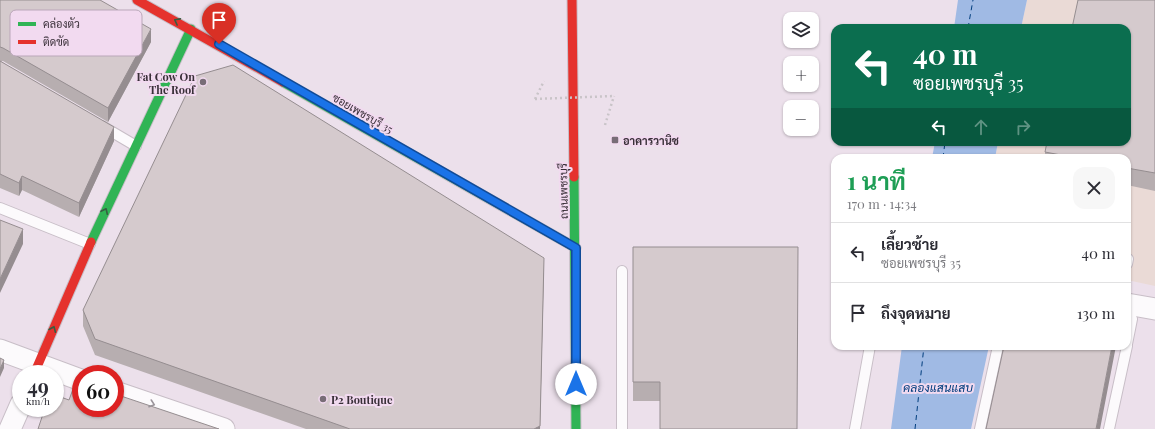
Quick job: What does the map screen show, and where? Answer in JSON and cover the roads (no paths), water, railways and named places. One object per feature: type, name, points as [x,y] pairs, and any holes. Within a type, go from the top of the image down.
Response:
[{"type":"street","name":"ซอยเพชรบุรี 35","points":[[137,0],[191,29],[576,248]]},
{"type":"street","name":"ถนนเพชรบุรี","points":[[572,0],[576,248],[576,429]]},
{"type":"street","points":[[38,365],[90,244],[191,29]]},
{"type":"street","points":[[1131,305],[1155,309]]},
{"type":"street","points":[[0,350],[27,365]]},
{"type":"street","points":[[124,395],[224,429]]},
{"type":"street","points":[[10,429],[15,417]]},
{"type":"lane","points":[[95,122],[136,146]]},
{"type":"lane","points":[[0,208],[90,244]]},
{"type":"lane","points":[[622,271],[622,429]]},
{"type":"lane","points":[[855,429],[869,350]]},
{"type":"lane","points":[[980,429],[997,350]]},
{"type":"lane","points":[[1110,429],[1126,350]]},
{"type":"water","points":[[958,0],[1027,0],[1022,24],[955,24]]},
{"type":"water","points":[[934,146],[997,146],[996,154],[933,154]]},
{"type":"water","name":"คลองแสนแสบ","points":[[901,350],[988,350],[971,429],[891,429]]},
{"type":"place","name":"Fat Cow On The Roof","points":[[203,82]]},
{"type":"place","name":"อาคารวานิช","points":[[615,140]]},
{"type":"place","name":"P2 Boutique","points":[[323,399]]}]
